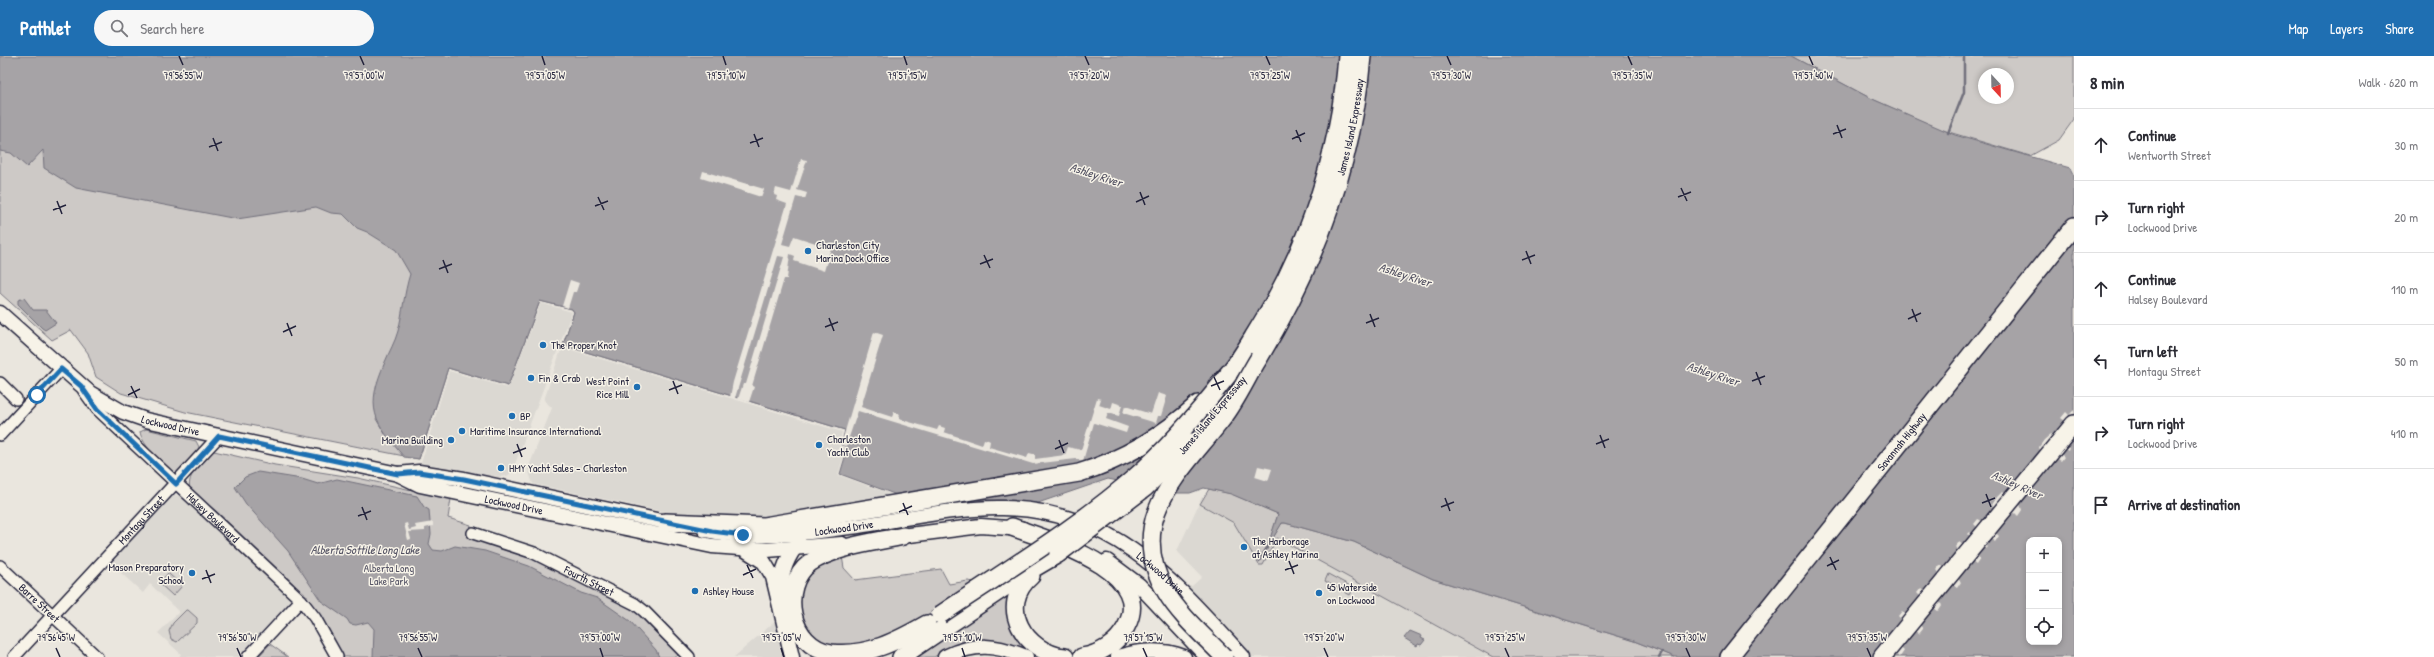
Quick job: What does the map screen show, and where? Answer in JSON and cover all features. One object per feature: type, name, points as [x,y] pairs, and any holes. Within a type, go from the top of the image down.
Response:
[{"type":"highway","name":"James Island Expressway","points":[[884,657],[938,622],[1059,536],[1134,479],[1178,435],[1228,376],[1265,319],[1285,281],[1310,222],[1325,176],[1336,132],[1347,56]]},
{"type":"highway","name":"James Island Expressway","points":[[901,657],[938,622],[1058,554],[1121,508],[1169,466],[1211,419],[1259,358],[1305,274],[1328,216],[1353,126],[1362,56]]},
{"type":"highway","name":"Savannah Highway","points":[[1729,657],[2074,226]]},
{"type":"highway","points":[[1224,657],[1166,593],[1153,562],[1151,532],[1156,509],[1164,494],[1225,416],[1259,358]]},
{"type":"highway","points":[[665,522],[764,526],[856,519],[1048,480],[1100,467],[1150,442],[1190,412],[1228,376]]},
{"type":"highway","points":[[1882,657],[2074,424]]},
{"type":"highway","points":[[1012,527],[1079,552],[1115,575],[1128,592],[1131,612],[1124,632],[1104,649],[1082,657]]},
{"type":"highway","points":[[903,536],[860,544],[819,557],[799,575],[794,583],[792,606],[803,636],[810,644],[829,653],[854,654],[884,647],[938,622]]},
{"type":"highway","points":[[1058,554],[1019,587],[1015,608],[1020,625],[1032,642],[1050,653],[1065,657]]},
{"type":"main road","name":"Lockwood Drive","points":[[0,313],[81,386],[106,404],[123,412],[219,436],[398,474],[420,485],[673,538],[744,549],[793,549],[860,544]]},
{"type":"main road","name":"Lockwood Drive","points":[[398,474],[419,472],[464,479],[665,522],[743,535],[773,536],[814,532],[856,519],[982,509],[1025,509],[1059,514],[1112,536],[1145,557],[1244,657]]},
{"type":"main road","name":"Lockwood Drive","points":[[903,536],[981,526],[1012,527],[1044,533],[1101,556],[1139,585],[1207,657]]},
{"type":"main road","points":[[779,597],[781,580],[793,549],[814,532]]},
{"type":"main road","points":[[744,549],[764,562],[773,577],[779,597],[792,657]]},
{"type":"main road","points":[[945,657],[958,651],[988,646],[998,647],[1026,657]]},
{"type":"main road","points":[[1118,657],[1150,651],[1175,653],[1184,657]]},
{"type":"street","points":[[0,435],[61,369]]},
{"type":"street","points":[[0,384],[16,399]]},
{"type":"street","name":"Halsey Boulevard","points":[[81,386],[97,409],[301,600],[315,618],[337,657]]},
{"type":"street","name":"Montagu Street","points":[[14,657],[219,436]]},
{"type":"street","name":"Fourth Street","points":[[473,533],[534,553],[635,604],[644,611],[688,657]]},
{"type":"street","name":"Barre Street","points":[[0,566],[97,657]]},
{"type":"street","points":[[248,657],[301,600]]},
{"type":"shaded area","points":[[541,303],[572,312],[512,472],[507,476],[499,477],[456,470],[420,467],[449,371],[508,388]]},
{"type":"shaded area","points":[[562,347],[842,432],[839,446],[846,448],[838,475],[891,494],[893,500],[780,522],[697,519],[533,484],[528,469],[552,408],[544,400]]},
{"type":"shaded area","name":"Mason Preparatory School","points":[[170,496],[180,496],[291,598],[288,608],[242,657],[179,657],[181,654],[158,633],[179,612],[150,584],[143,593],[109,562]]},
{"type":"shaded area","points":[[1202,497],[1260,522],[1496,657],[1253,657],[1185,587],[1192,586],[1202,577],[1177,551]]},
{"type":"shaded area","points":[[779,618],[787,657],[734,657]]},
{"type":"green space","points":[[1791,56],[2074,56],[2074,119],[2059,140],[2030,156],[1942,130],[1870,98]]},
{"type":"green space","points":[[0,116],[470,218],[376,419],[385,434],[472,250],[845,430],[563,345],[574,312],[572,309],[540,301],[508,386],[448,368],[419,459],[185,412],[121,393],[96,377],[88,353],[71,330],[52,340],[0,293]]},
{"type":"green space","points":[[146,429],[196,441],[199,447],[193,458],[183,470],[176,473],[172,472],[160,463],[149,450],[141,437],[140,432]]},
{"type":"green space","name":"Alberta Sottile Long Lake","points":[[214,451],[275,465],[358,478],[451,499],[448,518],[471,525],[469,535],[513,548],[637,611],[680,653],[676,657],[342,657],[293,583],[216,511],[190,490],[189,484],[196,468]]},
{"type":"green space","points":[[1209,489],[1232,494],[1278,514],[1268,546],[1282,523],[1285,523],[1354,542],[1433,579],[1634,641],[1675,657],[1493,657],[1277,538],[1263,565],[1259,565],[1234,523],[1200,504]]},
{"type":"green space","points":[[842,556],[844,568],[855,580],[941,569],[949,584],[968,581],[974,582],[915,623],[895,634],[846,650],[815,639],[802,624],[799,592],[812,567]]},
{"type":"green space","points":[[168,573],[182,586],[173,596],[159,583]]},
{"type":"green space","points":[[1328,574],[1354,588],[1350,595],[1325,581]]},
{"type":"green space","points":[[1010,592],[1029,646],[1026,651],[944,651],[934,657],[914,657]]},
{"type":"green space","points":[[186,610],[197,618],[197,623],[177,642],[171,639],[169,631],[173,623]]},
{"type":"green space","points":[[270,644],[288,657],[258,657]]},
{"type":"water","name":"Ashley River","points":[[0,56],[1791,56],[1870,98],[1955,135],[2070,168],[2074,176],[2074,657],[1675,657],[1634,641],[1433,579],[1354,542],[1285,523],[1282,523],[1267,548],[1278,514],[1231,494],[1204,488],[1190,493],[1177,493],[1108,479],[1038,503],[897,495],[840,474],[848,447],[841,445],[845,430],[563,345],[574,312],[572,309],[540,301],[508,386],[448,368],[419,459],[404,457],[379,423],[375,413],[374,403],[375,391],[379,378],[398,331],[410,274],[396,250],[367,232],[357,228],[343,214],[331,213],[316,207],[237,219],[76,188],[44,168],[43,150],[27,167],[11,153],[0,151]]},
{"type":"water","points":[[24,298],[33,310],[46,310],[56,323],[45,330],[42,328],[18,304],[18,300]]},
{"type":"water","name":"Alberta Sottile Long Lake","points":[[258,472],[302,479],[318,484],[337,479],[417,496],[424,507],[429,510],[431,534],[429,544],[433,550],[442,551],[455,546],[485,551],[529,566],[581,593],[597,598],[630,621],[656,650],[659,657],[373,657],[374,629],[368,622],[356,625],[350,624],[347,619],[321,601],[288,551],[246,504],[235,487],[245,477]]},
{"type":"water","points":[[1410,631],[1422,636],[1421,638],[1425,640],[1421,645],[1418,644],[1417,646],[1404,638]]},
{"type":"pier","points":[[801,159],[807,160],[797,190],[807,193],[805,199],[796,197],[782,244],[790,246],[794,236],[831,248],[824,271],[794,261],[795,256],[790,254],[787,279],[784,279],[752,386],[754,387],[749,402],[738,399],[743,384],[746,384],[784,257],[778,256],[735,398],[730,397],[733,382],[787,204],[776,200],[777,196],[774,195],[776,188],[791,192]]},
{"type":"pier","points":[[703,171],[764,189],[761,197],[701,178]]},
{"type":"pier","points":[[570,280],[579,283],[576,292],[573,292],[568,308],[562,306]]},
{"type":"pier","points":[[874,332],[883,335],[861,407],[892,417],[894,412],[900,414],[899,419],[937,430],[939,426],[945,428],[944,432],[982,445],[984,439],[988,440],[990,441],[989,447],[1027,458],[1029,453],[1035,454],[1035,459],[1065,455],[1068,447],[1081,450],[1097,398],[1101,399],[1099,405],[1111,409],[1113,402],[1122,405],[1119,416],[1108,413],[1106,419],[1128,427],[1126,433],[1094,423],[1083,461],[1076,459],[1033,464],[858,411],[846,446],[841,445]]},
{"type":"pier","points":[[1158,393],[1167,396],[1161,416],[1158,416],[1156,423],[1123,413],[1125,406],[1151,414]]},
{"type":"pier","points":[[2074,410],[2074,438],[2067,447],[2069,448],[2068,451],[2065,449],[2061,454],[2064,457],[2061,461],[2058,459],[2054,462],[2020,504],[2022,510],[2018,516],[2015,513],[2011,514],[1996,533],[1999,536],[1995,542],[1991,539],[1986,545],[1988,547],[1986,549],[1984,547],[1977,556],[1980,559],[1976,565],[1972,562],[1958,579],[1961,582],[1957,588],[1953,585],[1939,602],[1942,605],[1938,611],[1934,608],[1920,625],[1923,629],[1919,634],[1915,631],[1901,648],[1904,651],[1900,657],[1896,654],[1894,657],[1870,657],[1882,643],[1879,639],[1883,634],[1887,637],[1901,619],[1898,616],[1902,611],[1906,614],[1920,596],[1917,593],[1921,588],[1925,591],[1939,573],[1936,570],[1940,565],[1944,567],[1958,550],[1955,547],[1959,542],[1963,545],[1970,536],[1968,534],[1970,532],[1972,534],[1977,527],[1974,524],[1978,519],[1982,521],[1994,507],[1992,505],[1997,497],[2002,492],[2005,494],[2040,451],[2039,447],[2044,440],[2051,434],[2053,435],[2065,421],[2061,418],[2066,412],[2069,415]]},
{"type":"pier","points":[[1258,466],[1272,469],[1268,481],[1255,477]]},
{"type":"pier","points":[[433,522],[433,526],[425,528],[425,531],[409,532],[411,539],[408,540],[404,524],[407,523],[409,530],[416,528],[415,525]]},
{"type":"waterway","points":[[1948,133],[1964,92],[1964,56]]},
{"type":"waterway","points":[[1259,561],[1267,548]]},
{"type":"waterway","points":[[1659,657],[1662,652]]},
{"type":"place","name":"Charleston City Marina Dock Office","points":[[808,251]]},
{"type":"place","name":"The Proper Knot","points":[[543,345]]},
{"type":"place","name":"Fin & Crab","points":[[531,378]]},
{"type":"place","name":"West Point Rice Mill","points":[[637,387]]},
{"type":"place","name":"BP","points":[[512,416]]},
{"type":"place","name":"Maritime Insurance International","points":[[462,431]]},
{"type":"place","name":"Marina Building","points":[[451,440]]},
{"type":"place","name":"Charleston Yacht Club","points":[[819,445]]},
{"type":"place","name":"HMY Yacht Sales – Charleston","points":[[501,468]]},
{"type":"place","name":"The Harborage at Ashley Marina","points":[[1244,547]]},
{"type":"place","name":"Mason Preparatory School","points":[[192,573]]},
{"type":"place","name":"Ashley House","points":[[695,591]]},
{"type":"place","name":"45 Waterside on Lockwood","points":[[1319,593]]},
{"type":"route","points":[[37,395],[61,369],[81,386],[97,409],[176,484],[219,436],[398,474],[419,472],[464,479],[712,531],[743,535]]},
{"type":"park label","name":"Alberta Long Lake Park","points":[[389,574]]}]
